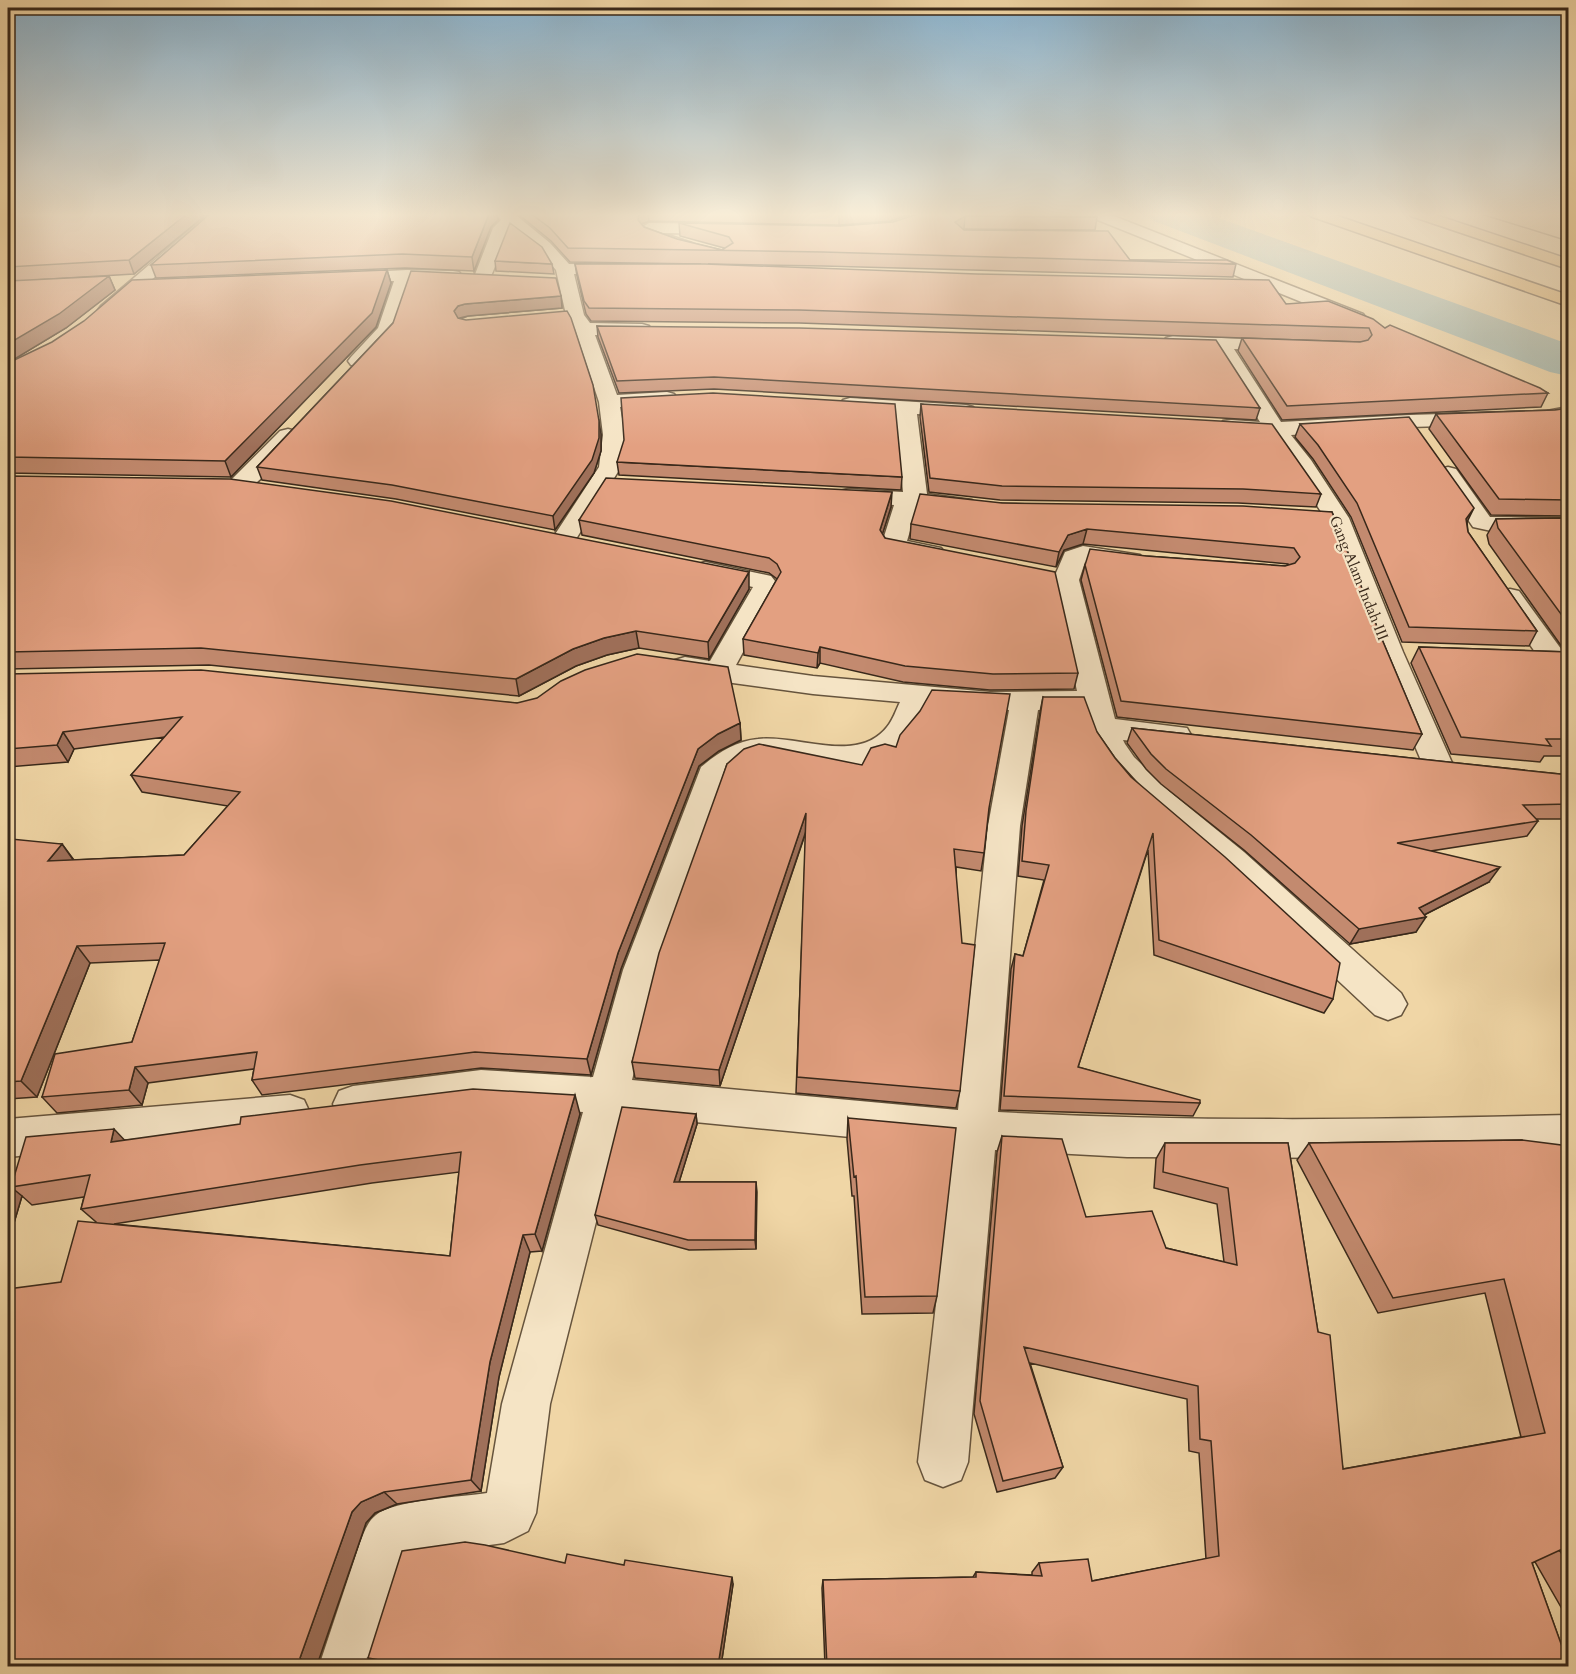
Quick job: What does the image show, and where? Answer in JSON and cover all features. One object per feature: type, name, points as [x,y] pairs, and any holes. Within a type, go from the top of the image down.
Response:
[{"type":"highway","points":[[1540,291],[1569,301]]},
{"type":"street","points":[[91,323],[128,291]]},
{"type":"street","points":[[347,373],[387,330],[400,291]]},
{"type":"street","points":[[562,542],[610,467],[614,435],[609,402],[567,291]]},
{"type":"street","points":[[1288,291],[1379,327]]},
{"type":"street","points":[[554,317],[660,330]]},
{"type":"street","points":[[1150,341],[1310,346]]},
{"type":"street","name":"Gang Alam Indah III","points":[[1220,343],[1275,429],[1303,465],[1337,518],[1401,652],[1449,766],[1404,762]]},
{"type":"street","points":[[609,402],[691,398]]},
{"type":"street","points":[[1549,399],[1569,408]]},
{"type":"street","points":[[827,403],[982,412]]},
{"type":"street","points":[[906,408],[912,499],[893,546],[950,557]]},
{"type":"street","points":[[1217,426],[1423,439],[1569,413]]},
{"type":"street","points":[[271,491],[225,486],[250,476],[298,424]]},
{"type":"street","points":[[1423,439],[1478,534],[1496,525],[1569,525]]},
{"type":"street","points":[[600,483],[623,484]]},
{"type":"street","points":[[825,494],[912,499],[990,508]]},
{"type":"street","points":[[1311,515],[1337,518]]},
{"type":"street","points":[[1154,562],[1077,555],[1055,578],[1098,714],[1112,748],[1137,779],[1163,805],[1231,860],[1388,1004]]},
{"type":"street","points":[[684,566],[765,583],[766,586],[718,672]]},
{"type":"street","points":[[1496,576],[1561,658]]},
{"type":"street","points":[[1518,657],[1561,658]]},
{"type":"street","points":[[654,661],[813,685],[1025,702],[1098,714],[1200,738]]},
{"type":"street","points":[[347,1666],[386,1543],[391,1536],[400,1532],[504,1517],[510,1513],[526,1404],[641,970],[712,775],[727,759],[757,748],[853,757],[867,756],[881,749],[898,735],[918,695]]},
{"type":"street","points":[[943,1461],[953,1379],[974,1130],[1004,826],[1025,702]]},
{"type":"street","points":[[8,1138],[300,1112],[481,1088],[607,1096],[974,1130],[1127,1138],[1390,1139],[1569,1134]]},
{"type":"building","points":[[8,291],[89,291],[59,314],[8,344]]},
{"type":"building","points":[[119,291],[380,291],[372,313],[225,461],[8,457],[8,363],[52,342],[84,321]]},
{"type":"building","points":[[404,291],[560,291],[561,296],[465,304],[458,306],[454,311],[458,318],[466,320],[567,311],[571,318],[593,385],[599,421],[599,438],[592,460],[553,516],[392,485],[257,467],[393,323]]},
{"type":"building","points":[[582,291],[1277,291],[1286,304],[1328,301],[1373,319],[1385,328],[1390,325],[1548,393],[1287,406],[1242,338],[1360,342],[1368,340],[1372,335],[1369,328],[799,310],[589,308]]},
{"type":"building","points":[[597,326],[799,328],[1216,340],[1260,408],[714,377],[617,381]]},
{"type":"building","points":[[713,393],[895,404],[902,477],[617,462],[624,440],[621,398]]},
{"type":"building","points":[[921,404],[1272,424],[1321,494],[1243,489],[1002,486],[930,478]]},
{"type":"building","points":[[1569,408],[1569,500],[1499,499],[1436,414],[1555,410]]},
{"type":"building","points":[[1409,417],[1474,508],[1466,519],[1468,532],[1537,631],[1409,627],[1357,503],[1318,445],[1300,424]]},
{"type":"building","points":[[8,476],[230,479],[391,501],[749,572],[708,642],[636,631],[604,638],[573,649],[516,679],[201,648],[8,652]]},
{"type":"building","points":[[606,478],[892,492],[880,530],[885,538],[1055,572],[1078,673],[993,674],[905,666],[820,647],[818,653],[743,639],[781,572],[777,564],[769,558],[579,520]]},
{"type":"building","points":[[920,494],[1002,503],[1243,506],[1332,512],[1422,734],[1121,701],[1085,565],[1090,549],[1146,556],[1285,566],[1295,563],[1300,557],[1294,548],[1087,529],[1068,535],[1059,552],[911,524]]},
{"type":"building","points":[[1569,518],[1569,625],[1498,528],[1496,519]]},
{"type":"building","points":[[1419,647],[1569,652],[1569,739],[1546,739],[1551,746],[1461,737]]},
{"type":"building","points":[[637,654],[728,667],[740,723],[718,734],[698,749],[618,953],[587,1059],[475,1052],[252,1080],[257,1052],[135,1067],[129,1090],[42,1097],[55,1054],[132,1042],[165,943],[77,946],[21,1081],[8,1082],[8,844],[11,839],[62,844],[48,861],[184,855],[240,792],[131,775],[182,717],[63,732],[57,745],[8,749],[8,674],[201,670],[517,703],[537,698],[561,681],[585,670]]},
{"type":"building","points":[[932,690],[1010,694],[989,808],[984,853],[954,849],[962,943],[975,945],[960,1091],[797,1077],[806,813],[719,1070],[632,1062],[659,953],[727,764],[744,749],[759,744],[862,765],[871,748],[885,744],[896,747],[900,735],[920,711]]},
{"type":"building","points":[[1043,697],[1084,697],[1097,732],[1131,777],[1225,857],[1340,963],[1333,999],[1159,940],[1153,833],[1078,1067],[1200,1100],[1200,1103],[1004,1096],[1015,954],[1023,956],[1049,865],[1022,861],[1026,811]]},
{"type":"building","points":[[1132,728],[1569,775],[1569,804],[1523,805],[1538,821],[1397,843],[1500,867],[1419,908],[1426,917],[1359,929],[1251,835],[1166,769],[1151,754]]},
{"type":"building","points":[[473,1089],[575,1095],[535,1234],[523,1235],[490,1362],[471,1480],[384,1492],[361,1502],[352,1512],[300,1658],[302,1661],[307,1661],[305,1666],[8,1666],[8,1289],[61,1282],[78,1221],[450,1256],[461,1152],[360,1165],[81,1209],[90,1175],[11,1187],[26,1137],[114,1129],[111,1142],[240,1124],[241,1117]]},
{"type":"building","points":[[622,1107],[696,1114],[674,1182],[756,1182],[755,1240],[688,1240],[595,1215]]},
{"type":"building","points":[[848,1118],[956,1128],[937,1296],[865,1297],[856,1176],[854,1177]]},
{"type":"building","points":[[1002,1136],[1062,1139],[1086,1217],[1152,1211],[1166,1248],[1237,1265],[1228,1188],[1163,1172],[1165,1143],[1288,1143],[1318,1332],[1330,1335],[1343,1469],[1545,1433],[1504,1279],[1393,1298],[1309,1143],[1522,1140],[1569,1146],[1569,1546],[1532,1563],[1569,1666],[827,1666],[823,1580],[976,1577],[976,1572],[1042,1576],[1039,1563],[1088,1559],[1092,1581],[1219,1556],[1211,1441],[1200,1439],[1198,1386],[1024,1347],[1063,1467],[1003,1481],[980,1401]]},
{"type":"building","points":[[465,1542],[565,1563],[567,1554],[624,1565],[625,1560],[732,1577],[718,1666],[413,1666],[368,1658],[402,1551]]},
{"type":"building","points":[[1569,1550],[1569,1565],[1560,1551]]},
{"type":"waterway","points":[[1379,291],[1568,361]]}]
